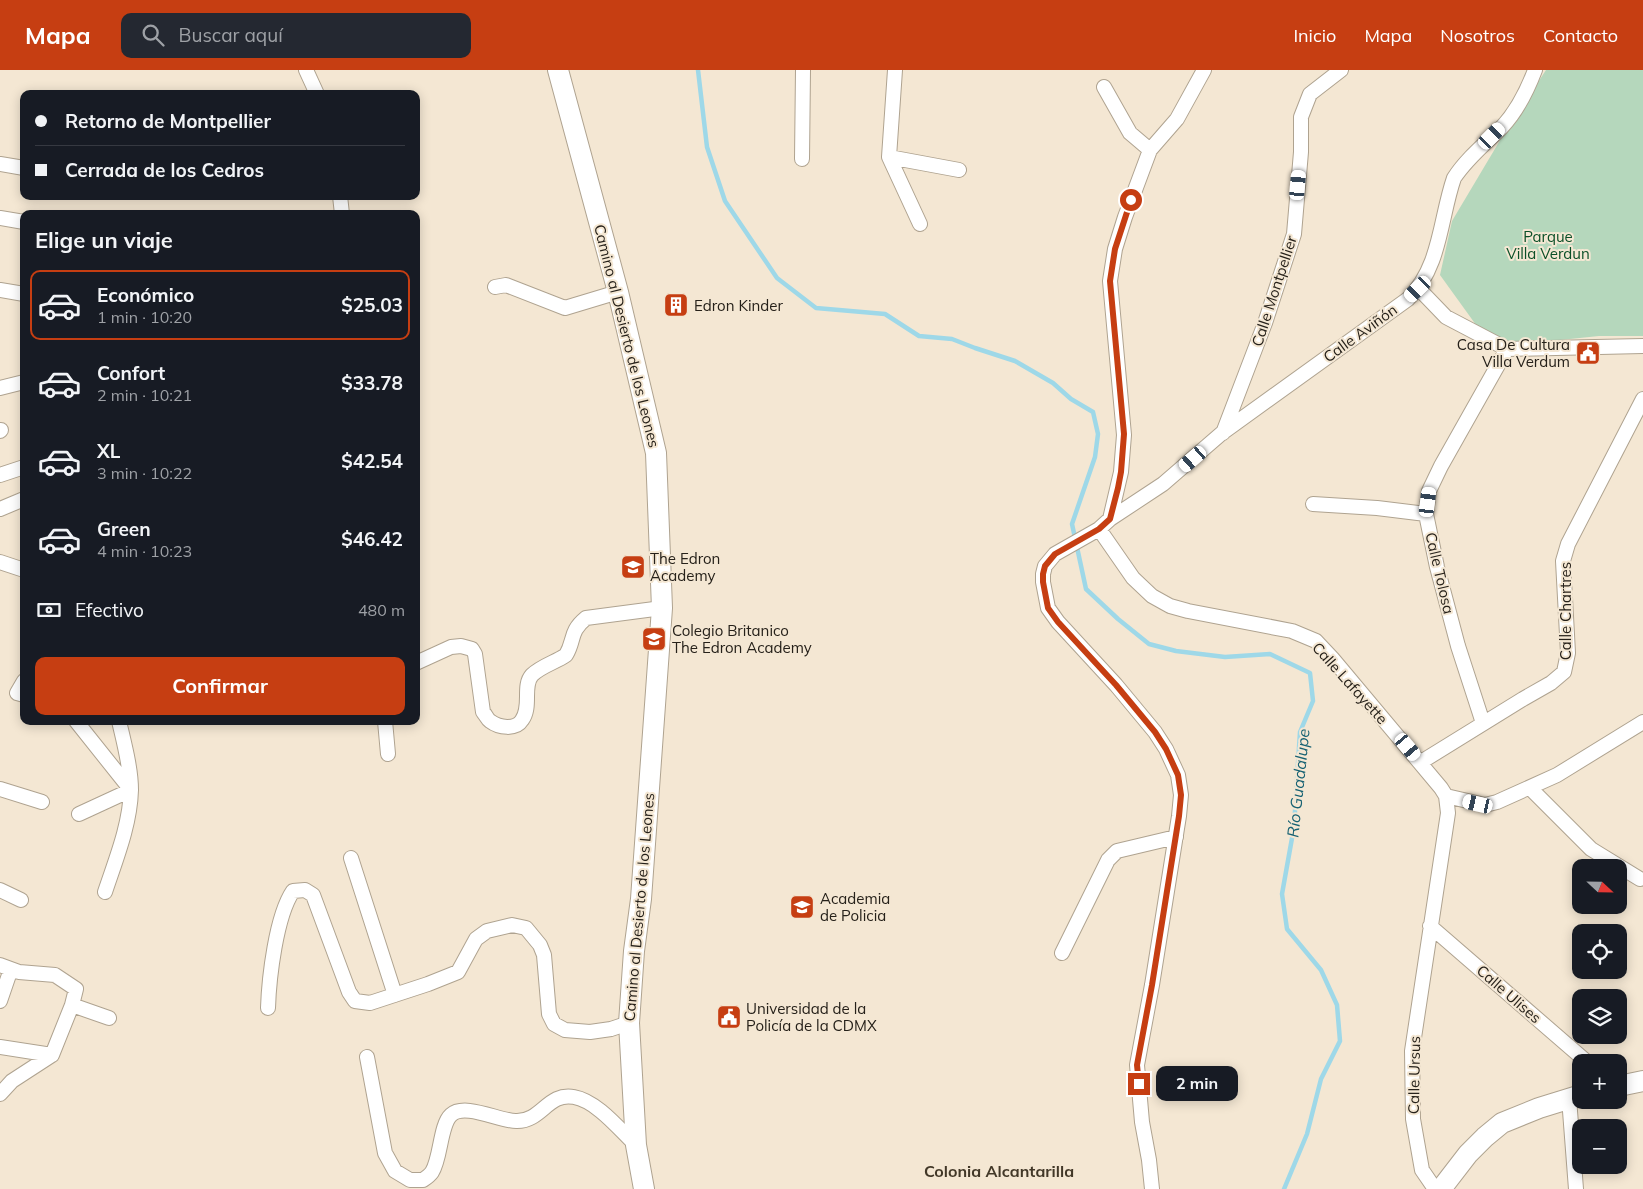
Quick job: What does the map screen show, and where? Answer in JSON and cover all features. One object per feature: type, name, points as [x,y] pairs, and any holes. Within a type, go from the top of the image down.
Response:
[{"type":"main road","name":"Camino al Desierto de los Leones","points":[[558,70],[618,292],[656,453],[661,616],[641,899],[634,951],[630,1023],[636,1146],[644,1189]]},
{"type":"main road","points":[[1627,1084],[1643,1081]]},
{"type":"main road","points":[[1441,1189],[1468,1154],[1484,1137],[1502,1123],[1572,1097]]},
{"type":"street","points":[[306,70],[316,90]]},
{"type":"street","points":[[802,159],[803,70]]},
{"type":"street","points":[[895,70],[889,157],[920,224]]},
{"type":"street","points":[[1110,519],[1121,472],[1124,434],[1110,281],[1115,249],[1150,150],[1177,119],[1204,70]]},
{"type":"street","name":"Calle Montpellier","points":[[1222,433],[1265,323],[1294,234],[1301,152],[1301,117],[1310,94],[1341,70]]},
{"type":"street","name":"Calle Aviñón","points":[[1176,836],[1181,795],[1178,775],[1166,749],[1155,732],[1116,685],[1058,622],[1048,608],[1043,574],[1048,561],[1055,554],[1097,530],[1110,519],[1164,484],[1222,433],[1418,289],[1432,263],[1454,178],[1460,169],[1516,109],[1526,92],[1535,70]]},
{"type":"street","points":[[1104,87],[1130,133],[1150,150]]},
{"type":"street","points":[[889,157],[959,170]]},
{"type":"street","points":[[0,164],[20,167]]},
{"type":"street","points":[[0,218],[20,221]]},
{"type":"street","points":[[494,287],[506,285],[565,308],[618,292]]},
{"type":"street","points":[[1418,289],[1446,317],[1507,349],[1643,346]]},
{"type":"street","points":[[0,290],[20,293]]},
{"type":"street","name":"Calle Tolosa","points":[[1483,723],[1458,646],[1437,567],[1426,514],[1429,491],[1441,466],[1507,349]]},
{"type":"street","points":[[0,388],[20,383]]},
{"type":"street","name":"Calle Chartres","points":[[1421,762],[1551,682],[1564,672],[1568,653],[1563,561],[1565,553],[1643,399]]},
{"type":"street","points":[[0,476],[20,469]]},
{"type":"street","points":[[0,509],[20,501]]},
{"type":"street","points":[[1313,504],[1377,508],[1426,514]]},
{"type":"street","name":"Calle Lafayette","points":[[1097,530],[1133,578],[1152,596],[1170,606],[1292,631],[1316,641],[1421,762],[1446,796]]},
{"type":"street","points":[[0,562],[20,569]]},
{"type":"street","points":[[420,661],[451,647],[468,647],[475,654],[484,712],[491,722],[501,726],[518,725],[527,710],[529,681],[532,675],[566,655],[574,631],[586,618],[661,616]]},
{"type":"street","points":[[1430,926],[1448,813],[1446,796],[1485,805],[1497,802],[1556,776],[1643,722]]},
{"type":"street","points":[[79,725],[131,790]]},
{"type":"street","points":[[105,892],[124,836],[131,790],[120,725]]},
{"type":"street","points":[[385,725],[388,754]]},
{"type":"street","points":[[1530,788],[1591,849],[1640,880]]},
{"type":"street","points":[[0,789],[42,802]]},
{"type":"street","points":[[79,814],[131,790]]},
{"type":"street","points":[[1062,952],[1108,860],[1117,851],[1176,836],[1137,1065],[1142,1122],[1152,1189]]},
{"type":"street","points":[[351,858],[395,995]]},
{"type":"street","points":[[0,890],[21,900]]},
{"type":"street","points":[[268,1008],[268,992],[278,930],[287,900],[292,891],[305,890],[313,895],[349,992],[355,1001],[370,1003],[458,972],[476,940],[487,932],[512,925],[526,928],[540,945],[544,955],[549,1014],[554,1024],[565,1030],[590,1032],[611,1029],[630,1023]]},
{"type":"street","name":"Calle Ulises","points":[[1430,926],[1578,1054]]},
{"type":"street","name":"Calle Ursus","points":[[1430,926],[1412,1051],[1413,1119],[1422,1170],[1435,1189]]},
{"type":"street","points":[[0,1094],[12,1081],[52,1054],[72,1005],[76,989],[55,975],[19,972],[6,967],[1,1001]]},
{"type":"street","points":[[72,1005],[109,1018]]},
{"type":"street","points":[[0,1047],[52,1054]]},
{"type":"street","points":[[367,1057],[385,1153],[395,1171],[410,1180],[423,1180],[432,1172],[440,1150],[446,1122],[452,1114],[462,1111],[482,1112],[511,1122],[526,1121],[559,1098],[573,1096],[590,1102],[636,1146]]},
{"type":"street","points":[[1575,1109],[1576,1189]]},
{"type":"green space","name":"Parque Villa Verdun","points":[[1546,70],[1643,70],[1643,336],[1599,336],[1521,344],[1484,336],[1440,275],[1452,221],[1502,137]]},
{"type":"waterway","name":"Río Guadalupe","points":[[698,70],[707,147],[725,201],[777,278],[816,308],[885,314],[919,336],[952,339],[1015,361],[1053,383],[1071,399],[1093,412],[1098,434],[1095,457],[1072,524],[1086,589],[1118,619],[1149,644],[1176,651],[1225,657],[1270,654],[1310,673],[1313,701],[1300,732],[1294,827],[1282,894],[1287,929],[1321,970],[1337,1005],[1340,1041],[1321,1079],[1307,1134],[1284,1189]]},
{"type":"place","name":"Edron Kinder","points":[[676,305]]},
{"type":"place","name":"Casa De Cultura Villa Verdum","points":[[1588,353]]},
{"type":"place","name":"The Edron Academy","points":[[633,567]]},
{"type":"place","name":"Colegio Britanico The Edron Academy","points":[[654,639]]},
{"type":"place","name":"Academia de Policia","points":[[802,907]]},
{"type":"place","name":"Universidad de la Policía de la CDMX","points":[[729,1017]]},
{"type":"district","name":"Colonia Alcantarilla","points":[[999,1171]]},
{"type":"route","points":[[1131,200],[1115,249],[1110,281],[1124,434],[1118,488],[1110,519],[1099,529],[1055,554],[1045,566],[1043,582],[1048,608],[1058,622],[1116,685],[1155,732],[1166,749],[1178,775],[1181,795],[1179,816],[1137,1065],[1139,1084]]}]
